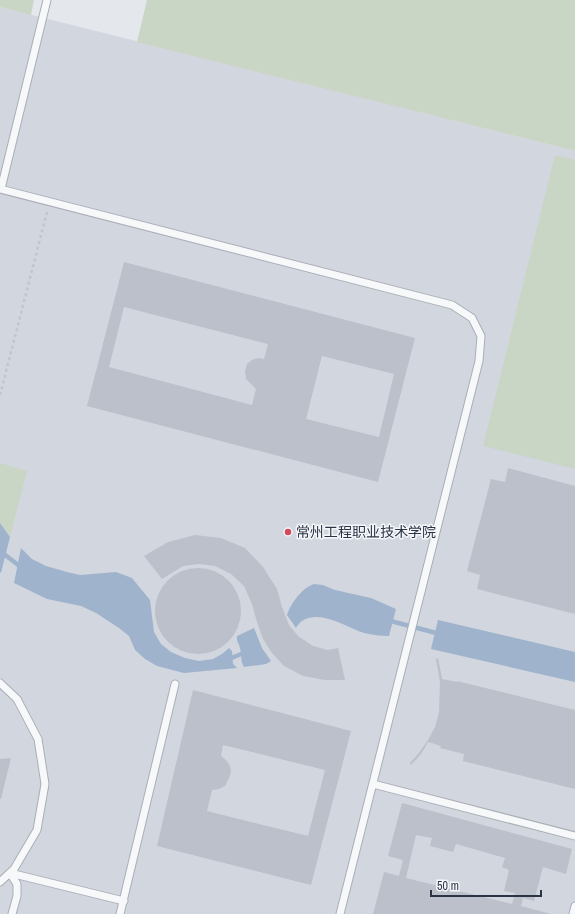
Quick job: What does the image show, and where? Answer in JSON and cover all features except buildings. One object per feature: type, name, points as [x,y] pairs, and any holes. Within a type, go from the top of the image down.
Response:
[{"type":"lane","points":[[48,0],[0,189],[452,305],[472,318],[481,336],[480,361],[340,914]]},
{"type":"lane","points":[[0,683],[16,699],[38,739],[45,784],[37,830],[14,869],[0,882]]},
{"type":"lane","points":[[120,914],[175,684]]},
{"type":"lane","points":[[373,784],[575,836]]},
{"type":"lane","points":[[10,873],[124,901]]},
{"type":"lane","points":[[10,873],[17,884],[12,914]]},
{"type":"lane","points":[[573,914],[575,906]]},
{"type":"path","points":[[0,395],[50,201]]},
{"type":"shaded area","name":"常州工程职业技术学院","points":[[0,7],[575,151],[575,914],[0,914]]},
{"type":"green space","points":[[0,0],[34,0],[31,15],[0,7]]},
{"type":"green space","points":[[147,0],[575,0],[575,151],[137,42]]},
{"type":"green space","points":[[555,155],[575,160],[575,469],[483,446]]},
{"type":"green space","points":[[0,463],[27,471],[10,537],[0,523]]},
{"type":"water","points":[[0,523],[10,537],[1,573],[0,572]]},
{"type":"water","points":[[21,548],[32,559],[46,566],[67,572],[80,575],[116,572],[132,578],[150,600],[154,632],[161,644],[171,652],[185,658],[199,661],[213,659],[229,648],[232,651],[233,664],[237,668],[184,673],[157,666],[145,659],[135,650],[129,636],[96,613],[81,606],[47,599],[14,583]]},
{"type":"water","points":[[314,584],[371,598],[396,609],[389,636],[364,633],[334,621],[317,617],[302,621],[296,628],[287,615],[289,610],[301,592]]},
{"type":"water","points":[[438,620],[575,652],[575,682],[431,649]]},
{"type":"water","points":[[254,628],[262,648],[271,661],[266,664],[244,667],[237,636]]},
{"type":"waterway","points":[[0,551],[22,568]]},
{"type":"waterway","points":[[387,620],[440,634]]},
{"type":"waterway","points":[[229,659],[246,652]]},
{"type":"place","name":"常州工程职业技术学院","points":[[288,532]]}]
